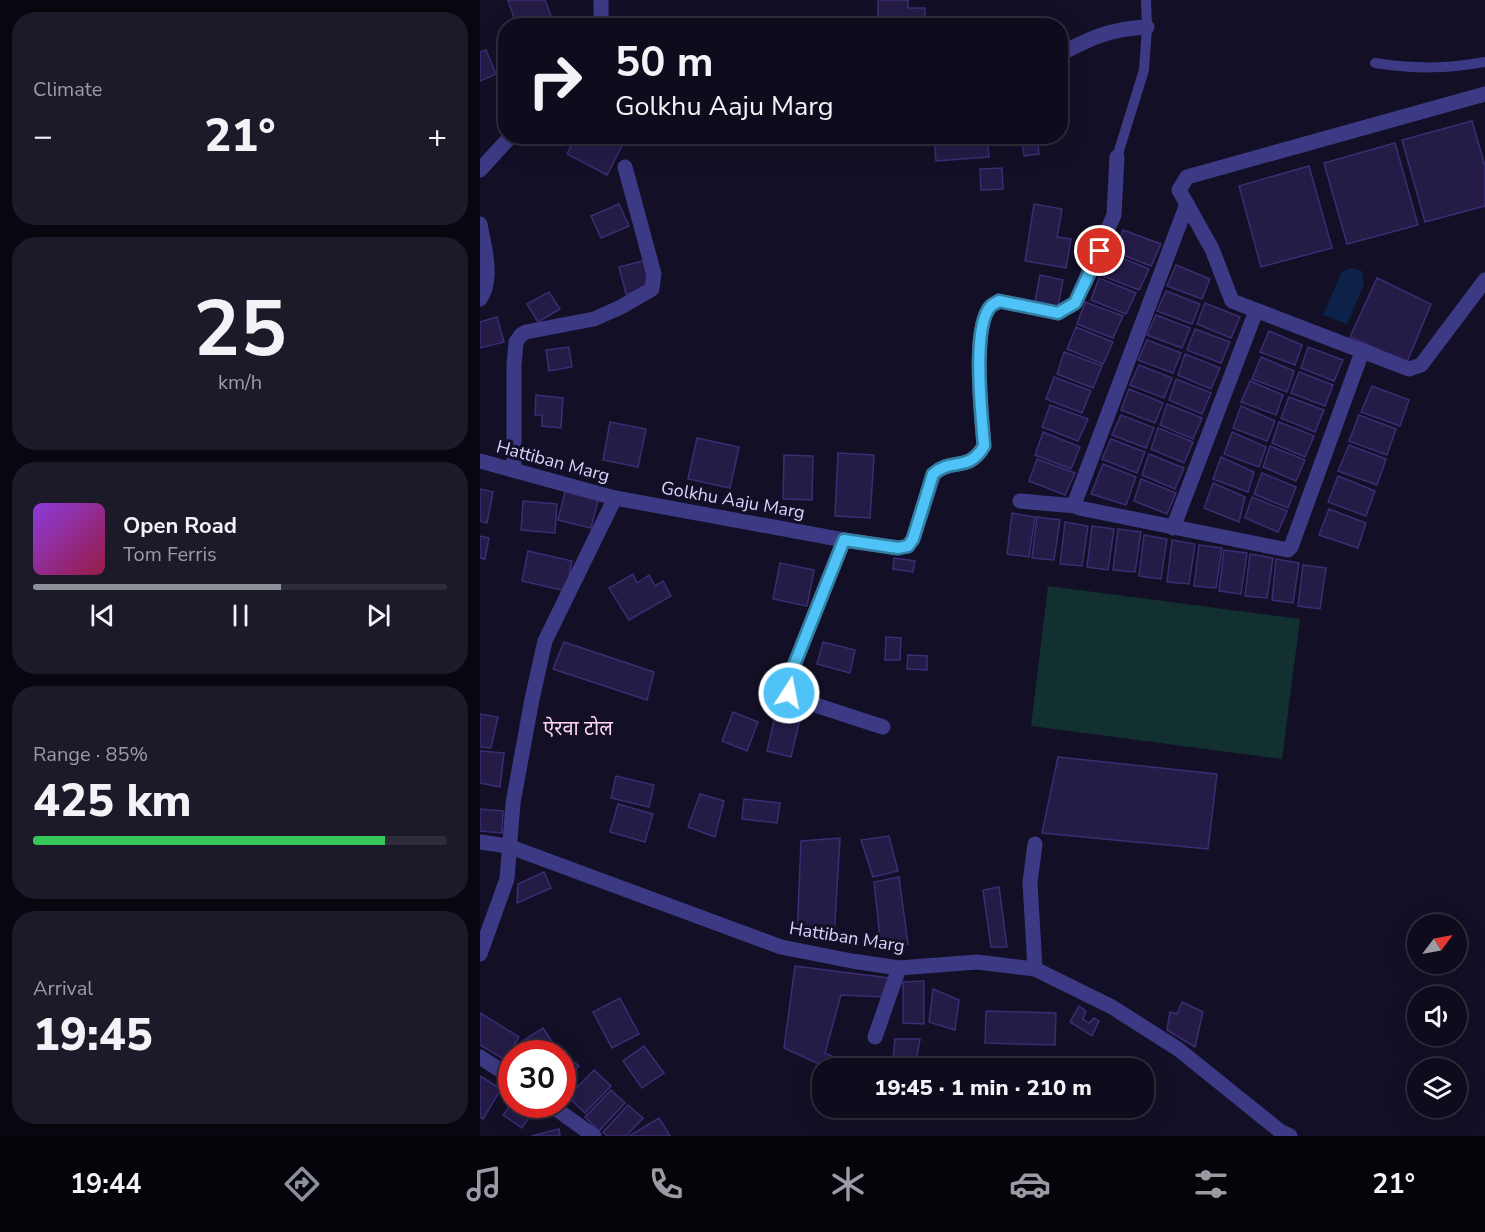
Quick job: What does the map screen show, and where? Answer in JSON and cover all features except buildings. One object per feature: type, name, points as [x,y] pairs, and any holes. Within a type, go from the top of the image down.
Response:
[{"type":"street","points":[[601,0],[601,18]]},
{"type":"street","points":[[1068,50],[1097,36],[1121,28],[1148,27]]},
{"type":"street","points":[[1485,94],[1187,177],[1179,190],[1212,249],[1232,301],[1409,369],[1421,365],[1485,280]]},
{"type":"street","points":[[480,170],[504,144]]},
{"type":"street","name":"Golkhu Aaju Marg","points":[[615,498],[844,540],[898,548],[908,546],[913,539],[933,474],[941,467],[970,462],[984,446],[978,371],[984,321],[990,307],[999,301],[1058,313],[1075,303],[1114,215],[1117,157]]},
{"type":"street","points":[[513,470],[514,365],[516,342],[521,335],[526,332],[594,319],[652,289],[654,273],[625,167]]},
{"type":"street","points":[[1076,506],[1075,502],[1187,204]]},
{"type":"street","points":[[480,224],[487,266],[485,292],[480,299]]},
{"type":"street","points":[[1173,528],[1256,311]]},
{"type":"street","points":[[1020,501],[1076,506],[1173,528],[1288,550],[1362,352]]},
{"type":"street","name":"Hattiban Marg","points":[[480,461],[615,498]]},
{"type":"street","points":[[480,954],[507,879],[513,803],[545,641],[615,498]]},
{"type":"street","points":[[844,540],[787,683],[789,693],[797,699],[883,727]]},
{"type":"street","name":"Hattiban Marg","points":[[480,842],[508,846],[781,947],[852,962],[899,968],[977,962],[1035,969],[1112,1007],[1178,1050],[1280,1131],[1290,1136]]},
{"type":"street","points":[[1035,844],[1030,882],[1035,969]]},
{"type":"street","points":[[875,1037],[899,968]]},
{"type":"street","points":[[480,1057],[498,1069]]},
{"type":"street","points":[[569,1118],[594,1136]]},
{"type":"lane","name":"Golkhu Aaju Marg","points":[[1117,157],[1144,70],[1148,27],[1146,0]]},
{"type":"lane","points":[[1375,63],[1408,68],[1450,68],[1485,62]]},
{"type":"green space","points":[[1048,586],[1300,619],[1282,759],[1031,726]]},
{"type":"water","points":[[1351,268],[1362,271],[1364,284],[1347,324],[1323,315],[1342,272]]},
{"type":"district","name":"ऐरवा टोल","points":[[578,728]]},
{"type":"route","points":[[789,693],[787,683],[844,540],[898,548],[908,546],[913,539],[933,474],[941,467],[970,462],[984,446],[978,371],[984,321],[990,307],[999,301],[1058,313],[1070,307],[1075,303],[1100,251]]}]
